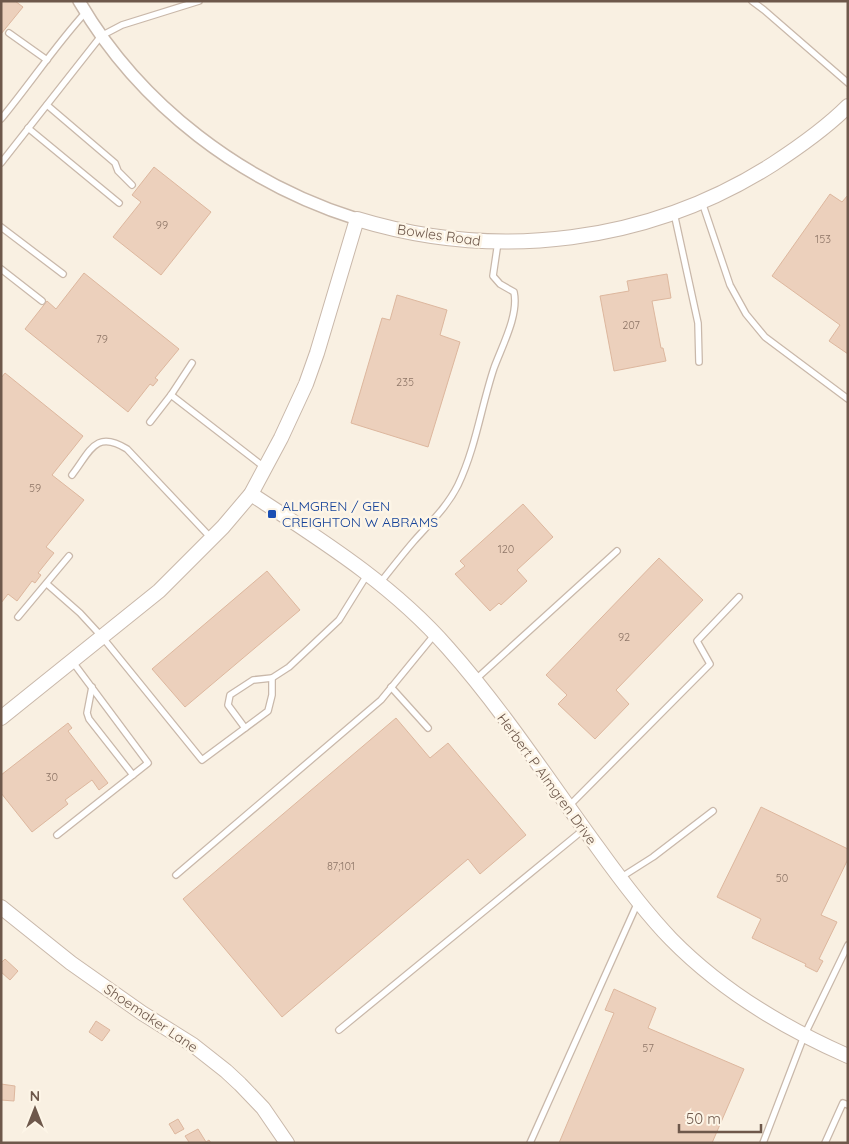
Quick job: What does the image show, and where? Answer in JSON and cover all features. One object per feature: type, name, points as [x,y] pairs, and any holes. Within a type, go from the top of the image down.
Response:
[{"type":"street","name":"Bowles Road","points":[[78,1],[122,63],[156,99],[182,123],[214,148],[284,191],[358,219],[428,236],[498,242],[537,241],[588,235],[633,226],[674,213],[735,186],[816,135],[848,106]]},
{"type":"street","points":[[1,718],[159,592],[212,539],[251,494],[266,468],[300,398],[318,354],[358,219]]},
{"type":"street","name":"Herbert P Almgren Drive","points":[[251,494],[346,557],[409,607],[435,634],[475,680],[638,902],[671,939],[719,982],[754,1007],[804,1036],[848,1056]]},
{"type":"street","name":"Shoemaker Lane","points":[[1,907],[71,963],[193,1046],[226,1071],[262,1108],[288,1143]]},
{"type":"lane","points":[[1,163],[101,36],[122,25],[199,1]]},
{"type":"lane","points":[[752,1],[848,83]]},
{"type":"lane","points":[[1,119],[68,32],[85,13]]},
{"type":"lane","points":[[8,33],[47,60]]},
{"type":"lane","points":[[47,104],[115,163],[118,171],[132,185]]},
{"type":"lane","points":[[28,128],[119,203]]},
{"type":"lane","points":[[702,202],[730,285],[746,314],[765,337],[848,399]]},
{"type":"lane","points":[[674,213],[698,323],[699,362]]},
{"type":"lane","points":[[1,226],[63,274]]},
{"type":"lane","points":[[380,583],[413,542],[438,516],[457,486],[470,458],[492,376],[514,313],[516,299],[514,292],[500,284],[493,276],[498,242]]},
{"type":"lane","points":[[1,269],[42,301]]},
{"type":"lane","points":[[150,422],[171,396],[192,364]]},
{"type":"lane","points":[[171,396],[266,468]]},
{"type":"lane","points":[[72,475],[97,443],[107,440],[115,442],[126,449],[212,539]]},
{"type":"lane","points":[[475,680],[617,552]]},
{"type":"lane","points":[[18,618],[69,556]]},
{"type":"lane","points":[[246,728],[228,705],[230,695],[254,680],[272,678],[289,667],[339,620],[368,574]]},
{"type":"lane","points":[[47,584],[80,614],[102,638],[202,760],[268,711],[272,695],[272,678]]},
{"type":"lane","points":[[568,807],[710,664],[696,641],[739,597]]},
{"type":"lane","points":[[176,875],[382,700],[435,634]]},
{"type":"lane","points":[[58,835],[148,763],[72,661]]},
{"type":"lane","points":[[92,687],[87,713],[89,719],[133,776]]},
{"type":"lane","points":[[391,687],[428,728]]},
{"type":"lane","points":[[620,878],[653,857],[713,812]]},
{"type":"lane","points":[[339,1030],[584,829]]},
{"type":"lane","points":[[530,1143],[638,902]]},
{"type":"lane","points":[[763,1143],[804,1036],[848,944]]},
{"type":"lane","points":[[825,1143],[843,1103],[848,1105]]},
{"type":"building","points":[[1,1],[15,1],[23,7],[1,34]]},
{"type":"building","points":[[154,167],[211,212],[161,275],[113,237],[141,202],[132,195]]},
{"type":"building","points":[[830,194],[842,202],[848,195],[848,354],[829,341],[840,325],[772,276]]},
{"type":"building","points":[[84,273],[179,349],[155,378],[158,380],[153,386],[150,384],[128,412],[25,329],[47,301],[56,309]]},
{"type":"building","points":[[667,274],[671,298],[652,301],[661,348],[663,348],[666,361],[614,371],[600,296],[629,291],[627,281]]},
{"type":"building","points":[[397,295],[447,310],[440,335],[460,342],[428,447],[351,423],[382,318],[390,320]]},
{"type":"building","points":[[5,373],[83,436],[52,475],[84,500],[46,547],[54,553],[38,573],[41,575],[35,583],[32,581],[17,601],[8,594],[1,603],[1,378]]},
{"type":"building","points":[[523,504],[553,537],[517,570],[527,581],[501,605],[499,603],[490,611],[455,574],[465,566],[460,561]]},
{"type":"building","points":[[659,558],[703,600],[616,690],[629,704],[595,739],[558,704],[567,695],[546,675]]},
{"type":"building","points":[[267,571],[300,610],[185,707],[152,669]]},
{"type":"building","points":[[396,718],[430,758],[448,743],[526,835],[480,874],[468,859],[282,1017],[183,899]]},
{"type":"building","points":[[68,723],[72,728],[68,731],[108,783],[99,790],[92,780],[65,800],[68,804],[32,832],[1,793],[1,775]]},
{"type":"building","points":[[761,807],[848,849],[848,859],[821,915],[837,922],[819,959],[823,961],[817,972],[805,966],[806,964],[752,938],[761,919],[717,897]]},
{"type":"building","points":[[5,959],[18,971],[10,980],[1,972],[1,963]]},
{"type":"building","points":[[614,989],[656,1008],[648,1028],[744,1069],[712,1143],[559,1143],[614,1013],[605,1010]]},
{"type":"building","points":[[96,1021],[110,1030],[102,1041],[89,1032]]},
{"type":"building","points":[[1,1084],[15,1086],[14,1101],[1,1100]]},
{"type":"building","points":[[178,1119],[184,1129],[175,1134],[169,1124]]},
{"type":"building","points":[[198,1129],[206,1142],[209,1140],[211,1143],[187,1143],[189,1142],[185,1136]]},
{"type":"place","name":"ALMGREN / GEN CREIGHTON W ABRAMS","points":[[272,514]]}]
